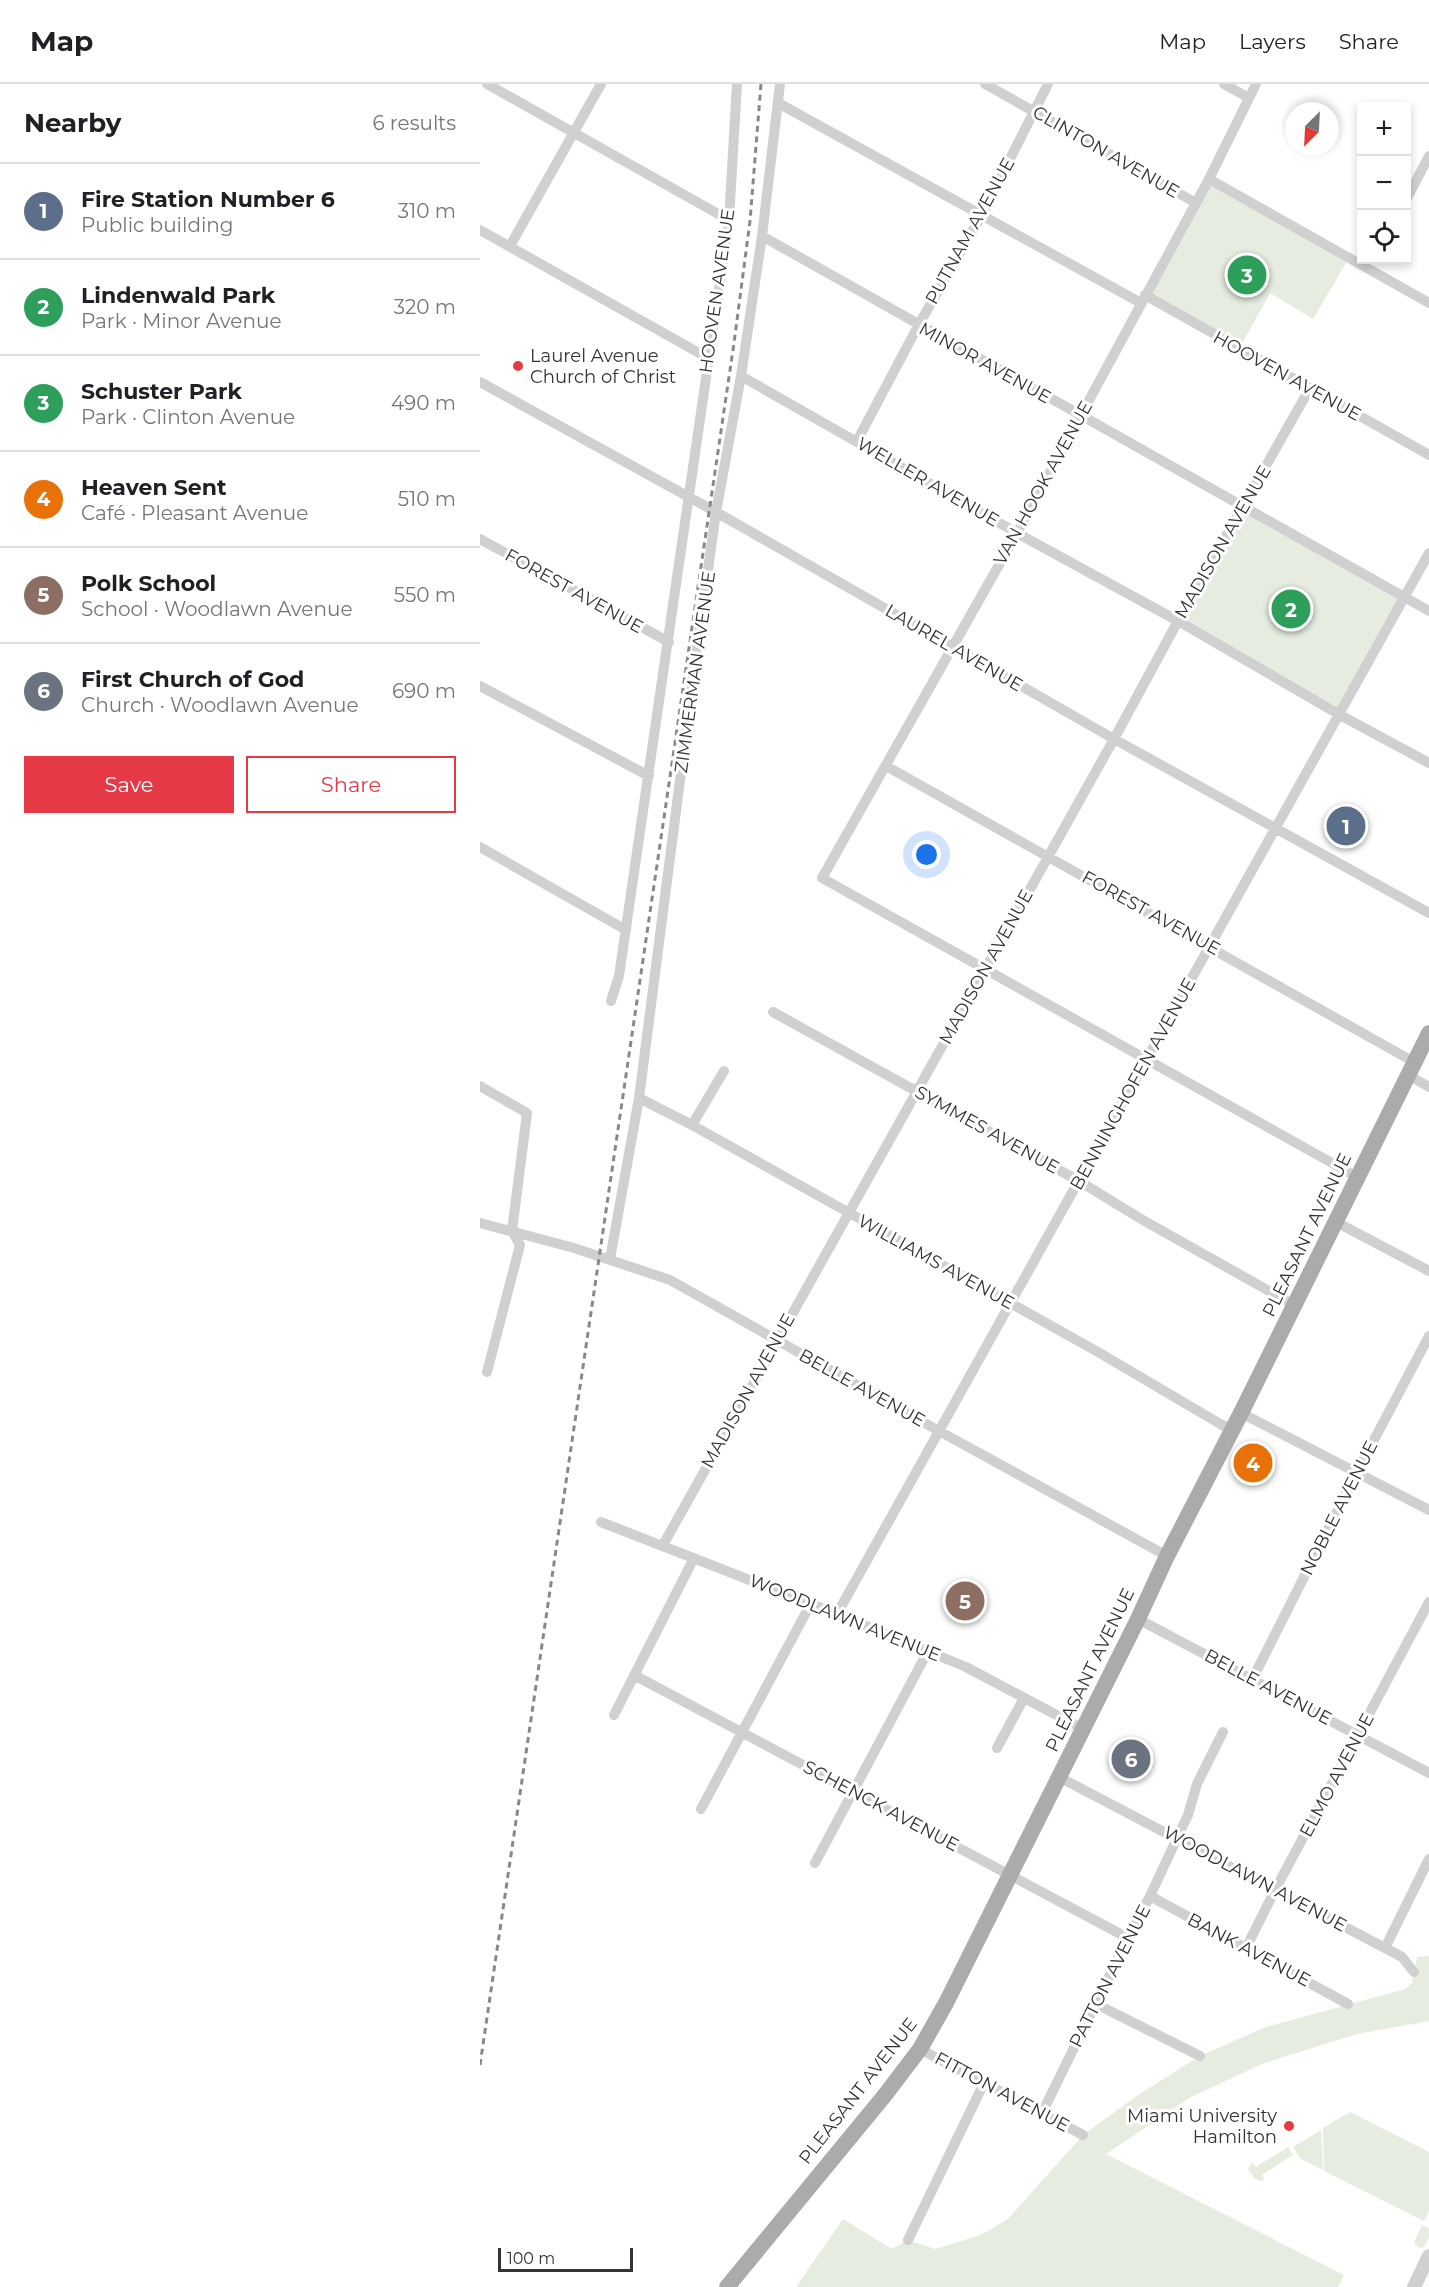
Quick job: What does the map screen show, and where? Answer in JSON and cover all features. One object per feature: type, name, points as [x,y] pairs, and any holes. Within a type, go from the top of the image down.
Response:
[{"type":"main road","name":"PLEASANT AVENUE","points":[[727,2287],[920,2049],[946,2003],[1429,1033]]},
{"type":"street","points":[[487,84],[729,220]]},
{"type":"street","points":[[510,246],[601,84]]},
{"type":"street","name":"HOOVEN AVENUE","points":[[689,497],[729,220],[737,84]]},
{"type":"street","name":"ZIMMERMAN AVENUE","points":[[610,1259],[639,1098],[716,512],[741,376],[762,236],[780,104],[780,84]]},
{"type":"street","name":"CLINTON AVENUE","points":[[985,84],[1196,203]]},
{"type":"street","name":"PUTNAM AVENUE","points":[[857,441],[918,326],[981,216],[1048,84]]},
{"type":"street","points":[[1224,84],[1249,98]]},
{"type":"street","name":"VAN HOOK AVENUE","points":[[985,968],[822,878],[1017,533],[1209,179],[1256,84]]},
{"type":"street","name":"HOOVEN AVENUE","points":[[780,104],[981,216],[1310,388],[1429,456]]},
{"type":"street","points":[[1411,192],[1429,156]]},
{"type":"street","name":"CLINTON AVENUE","points":[[1209,179],[1429,303]]},
{"type":"street","points":[[480,230],[708,358]]},
{"type":"street","name":"MINOR AVENUE","points":[[762,236],[918,326],[1429,611]]},
{"type":"street","name":"WELLER AVENUE","points":[[741,376],[1017,533],[1178,621],[1340,715],[1429,762]]},
{"type":"street","name":"LAUREL AVENUE","points":[[480,382],[716,512],[1114,739],[1429,913]]},
{"type":"street","name":"MADISON AVENUE","points":[[663,1545],[1310,388]]},
{"type":"street","name":"ZIMMERMAN AVENUE","points":[[611,1001],[619,976],[689,497]]},
{"type":"street","name":"FOREST AVENUE","points":[[480,539],[669,642]]},
{"type":"street","name":"BENNINGHOFEN AVENUE","points":[[837,1614],[1429,553]]},
{"type":"street","points":[[480,686],[649,776]]},
{"type":"street","name":"FOREST AVENUE","points":[[886,766],[1210,946],[1411,1069],[1429,1087]]},
{"type":"street","points":[[480,847],[626,930]]},
{"type":"street","points":[[985,968],[1358,1177]]},
{"type":"street","name":"SYMMES AVENUE","points":[[773,1012],[1079,1181],[1294,1305]]},
{"type":"street","points":[[692,1125],[724,1071]]},
{"type":"street","points":[[480,1086],[527,1113],[512,1231],[520,1245],[485,1350],[487,1372]]},
{"type":"street","name":"WILLIAMS AVENUE","points":[[639,1098],[692,1125],[1222,1425],[1232,1428]]},
{"type":"street","name":"BELLE AVENUE","points":[[480,1222],[610,1259],[670,1280],[1167,1556]]},
{"type":"street","points":[[1336,1222],[1429,1271]]},
{"type":"street","name":"NOBLE AVENUE","points":[[1252,1680],[1429,1336]]},
{"type":"street","points":[[1241,1413],[1429,1510]]},
{"type":"street","name":"WOODLAWN AVENUE","points":[[601,1522],[966,1666],[1083,1729]]},
{"type":"street","points":[[614,1715],[694,1558]]},
{"type":"street","name":"ELMO AVENUE","points":[[1246,1948],[1429,1602]]},
{"type":"street","points":[[701,1809],[810,1605]]},
{"type":"street","name":"BELLE AVENUE","points":[[1138,1619],[1429,1773]]},
{"type":"street","points":[[815,1863],[928,1651]]},
{"type":"street","name":"SCHENCK AVENUE","points":[[634,1675],[1128,1938]]},
{"type":"street","points":[[997,1748],[1024,1698]]},
{"type":"street","points":[[1177,1839],[1188,1815],[1197,1784],[1223,1732]]},
{"type":"street","name":"WOODLAWN AVENUE","points":[[1059,1777],[1402,1957],[1414,1972]]},
{"type":"street","name":"PATTON AVENUE","points":[[1042,2113],[1177,1839]]},
{"type":"street","points":[[1385,1948],[1429,1859]]},
{"type":"street","name":"BANK AVENUE","points":[[1150,1896],[1348,2004]]},
{"type":"street","points":[[1095,2004],[1200,2056]]},
{"type":"street","name":"FITTON AVENUE","points":[[920,2049],[1083,2135]]},
{"type":"street","points":[[908,2240],[984,2083]]},
{"type":"street","points":[[1414,2287],[1429,2256]]},
{"type":"shaded area","points":[[1209,179],[1349,258],[1313,319],[1270,293],[1239,349],[1145,295]]},
{"type":"shaded area","points":[[1243,506],[1405,598],[1340,715],[1178,621]]},
{"type":"shaded area","points":[[1429,1956],[1429,2021],[1357,2034],[1264,2063],[1191,2097],[1106,2154],[1344,2275],[1338,2287],[796,2287],[843,2219],[892,2249],[908,2240],[935,2249],[981,2235],[1008,2219],[1083,2135],[1138,2095],[1200,2056],[1266,2027],[1405,1989],[1412,1983],[1417,1957]]},
{"type":"shaded area","points":[[1350,2112],[1429,2152],[1429,2211],[1424,2221],[1324,2171],[1323,2128]]},
{"type":"shaded area","points":[[1321,2130],[1323,2170],[1301,2159],[1293,2147]]},
{"type":"shaded area","points":[[1288,2147],[1293,2155],[1262,2175],[1264,2179],[1261,2181],[1255,2179],[1248,2169],[1252,2163],[1256,2167]]},
{"type":"shaded area","points":[[1422,2225],[1429,2228],[1429,2237],[1424,2247],[1419,2248],[1414,2242]]},
{"type":"railway","points":[[480,2065],[734,343],[750,221],[761,84]]},
{"type":"place","name":"Schuster Park","points":[[1247,275]]},
{"type":"place","name":"Laurel Avenue Church of Christ","points":[[518,366]]},
{"type":"place","name":"Lindenwald Park","points":[[1291,609]]},
{"type":"place","name":"Fire Station Number 6","points":[[1346,826]]},
{"type":"place","name":"Heaven Sent","points":[[1253,1463]]},
{"type":"place","name":"Polk School","points":[[965,1601]]},
{"type":"place","name":"First Church of God","points":[[1131,1759]]},
{"type":"place","name":"Miami University Hamilton","points":[[1289,2126]]}]
